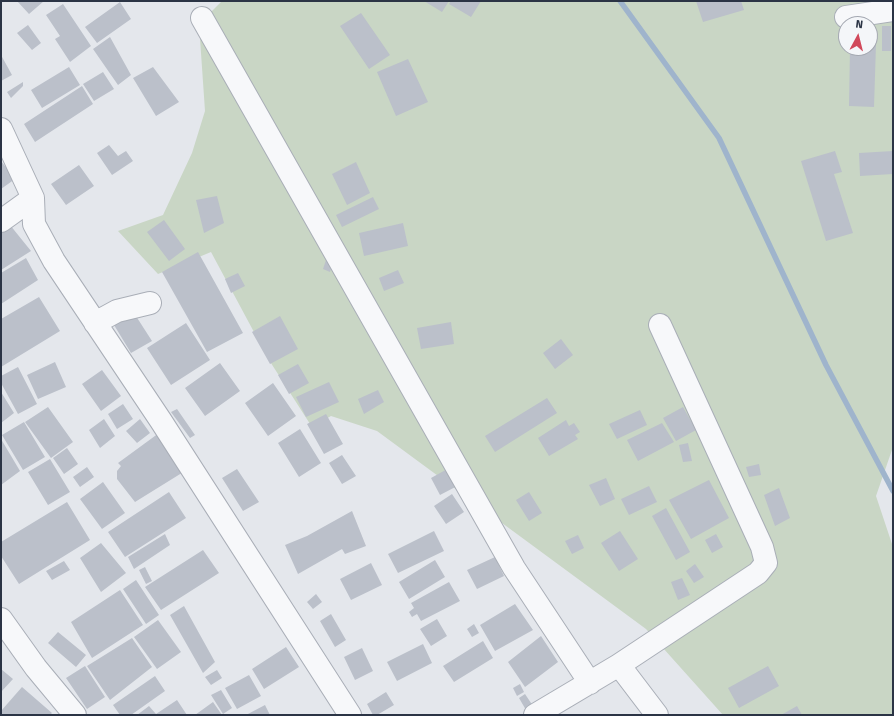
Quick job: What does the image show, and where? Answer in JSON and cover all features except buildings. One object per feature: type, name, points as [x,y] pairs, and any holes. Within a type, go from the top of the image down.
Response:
[{"type":"street","points":[[853,16],[893,10]]},
{"type":"street","points":[[202,18],[514,568],[590,683]]},
{"type":"street","points":[[1,129],[33,198],[34,224],[42,241],[161,421],[350,715]]},
{"type":"street","points":[[1,221],[33,198]]},
{"type":"street","points":[[96,323],[117,311],[150,303]]},
{"type":"street","points":[[535,715],[619,665],[758,574],[766,563],[762,547],[660,325]]},
{"type":"street","points":[[1,619],[36,668],[75,715]]},
{"type":"street","points":[[619,665],[656,715]]},
{"type":"green space","points":[[222,1],[893,1],[893,447],[876,496],[893,547],[893,715],[723,715],[646,629],[377,431],[331,416],[312,427],[269,360],[211,252],[158,274],[118,231],[163,215],[192,153],[205,111],[199,24]]},
{"type":"waterway","points":[[620,1],[719,138],[826,365],[893,491]]}]
